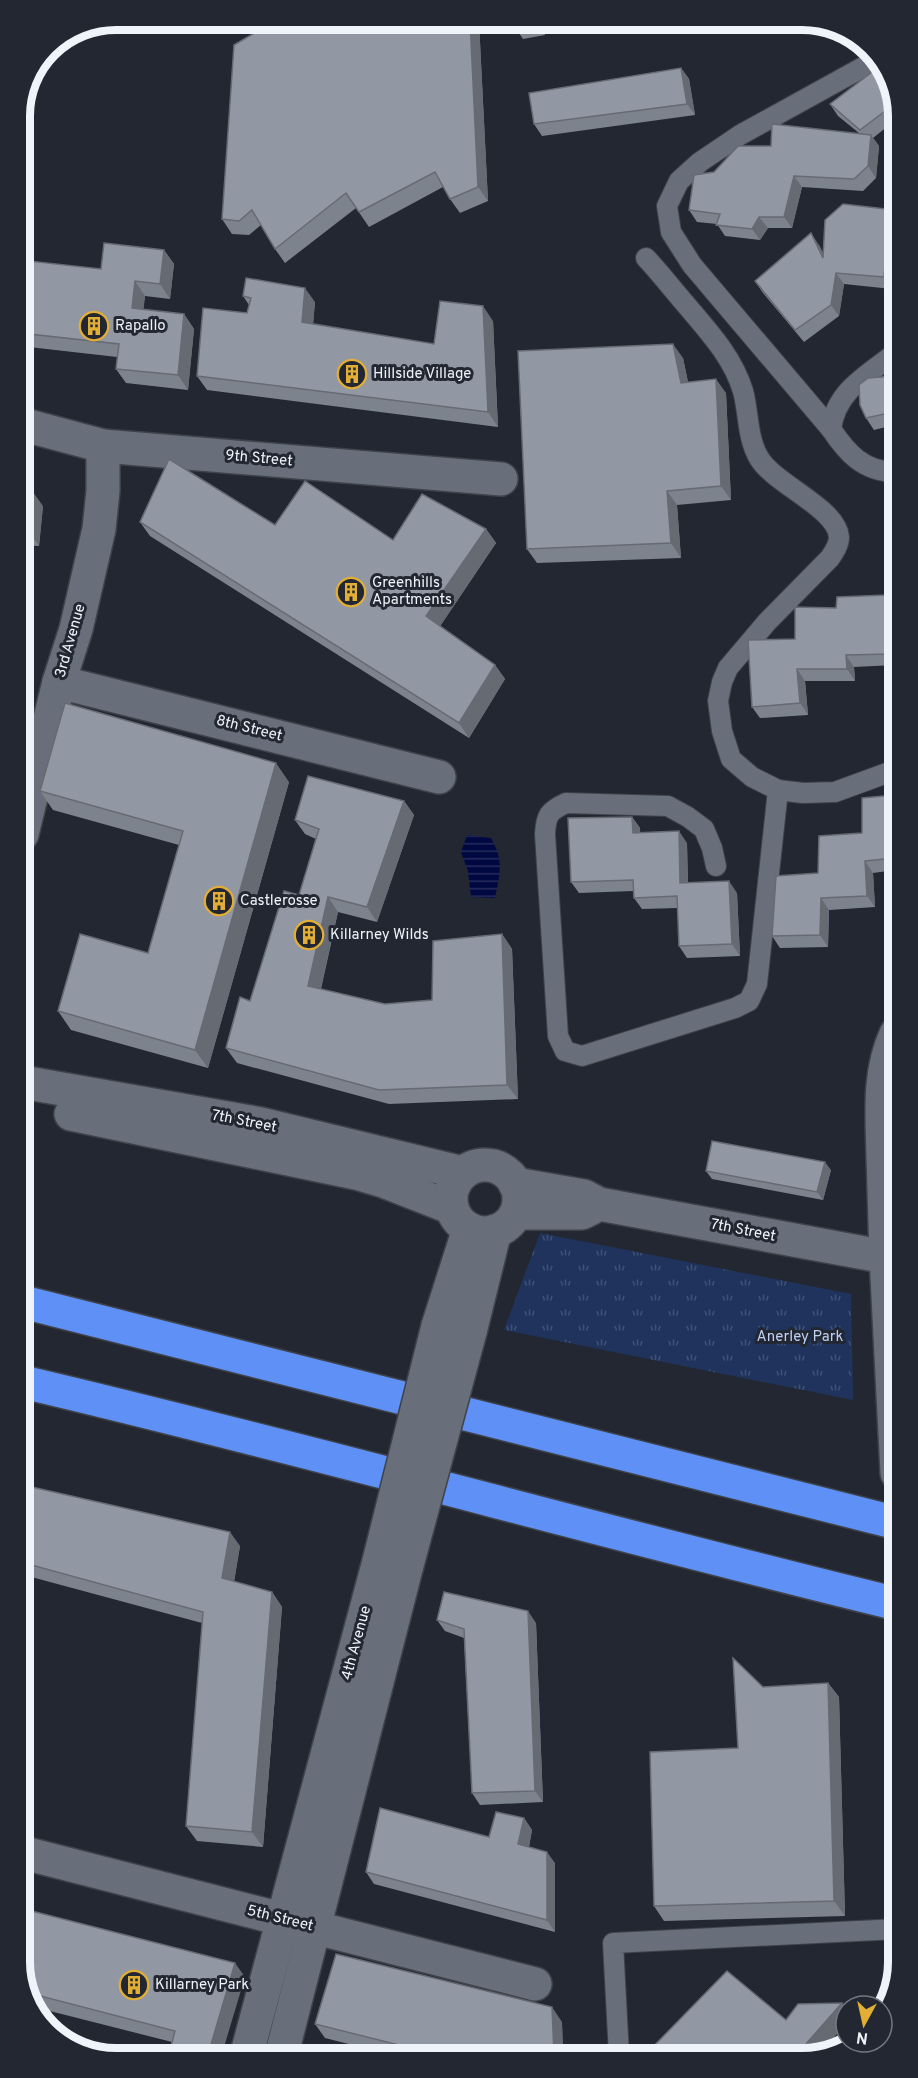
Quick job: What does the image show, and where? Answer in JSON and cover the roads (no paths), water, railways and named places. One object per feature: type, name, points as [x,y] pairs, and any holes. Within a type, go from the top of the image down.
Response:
[{"type":"highway","points":[[30,1304],[888,1521]]},
{"type":"highway","points":[[30,1384],[154,1413],[755,1570],[888,1602]]},
{"type":"street","name":"9th Street","points":[[30,426],[103,446],[501,479]]},
{"type":"street","name":"3rd Avenue","points":[[30,800],[58,681],[76,629],[99,530],[103,491],[103,446]]},
{"type":"street","name":"8th Street","points":[[58,681],[440,777]]},
{"type":"street","points":[[888,1053],[883,1073],[882,1116],[888,1294]]},
{"type":"street","name":"7th Street","points":[[30,1084],[258,1139],[356,1173],[490,1213],[582,1214],[599,1204],[886,1257]]},
{"type":"street","name":"7th Street","points":[[30,1104],[464,1173]]},
{"type":"street","points":[[488,1165],[501,1169],[511,1177],[490,1213],[451,1196],[455,1183],[475,1166],[488,1165]]},
{"type":"street","name":"4th Avenue","points":[[393,1563],[438,1326],[490,1213]]},
{"type":"street","name":"4th Avenue","points":[[250,2048],[298,1924],[393,1563],[470,1332],[490,1213]]},
{"type":"street","name":"5th Street","points":[[30,1855],[535,1984]]},
{"type":"street","name":"4th Avenue","points":[[282,2048],[298,1924]]},
{"type":"lane","points":[[870,63],[740,135],[700,162],[679,181],[667,206],[671,232],[692,265],[831,429],[846,451],[860,463],[888,470]]},
{"type":"lane","points":[[646,258],[720,345],[734,369],[743,392],[752,441],[758,457],[768,471],[823,511],[833,522],[839,537],[830,558],[767,622],[728,668],[722,681],[718,701],[722,731],[731,759],[752,777],[778,790],[803,794],[835,792],[888,773]]},
{"type":"lane","points":[[831,429],[833,414],[845,392],[888,359]]},
{"type":"lane","points":[[716,866],[704,829],[668,806],[566,802],[553,809],[546,819],[545,834],[558,1036],[565,1051],[582,1056],[735,1008],[749,1001],[757,984],[778,790]]},
{"type":"lane","points":[[620,2048],[613,1943],[888,1929]]},
{"type":"place","name":"Rapallo","points":[[94,326]]},
{"type":"place","name":"Hillside Village","points":[[352,374]]},
{"type":"place","name":"Greenhills Apartments","points":[[351,592]]},
{"type":"place","name":"Castlerosse","points":[[219,901]]},
{"type":"place","name":"Killarney Wilds","points":[[309,935]]},
{"type":"place","name":"Killarney Park","points":[[134,1985]]},
{"type":"park label","name":"Anerley Park","points":[[800,1337]]}]
